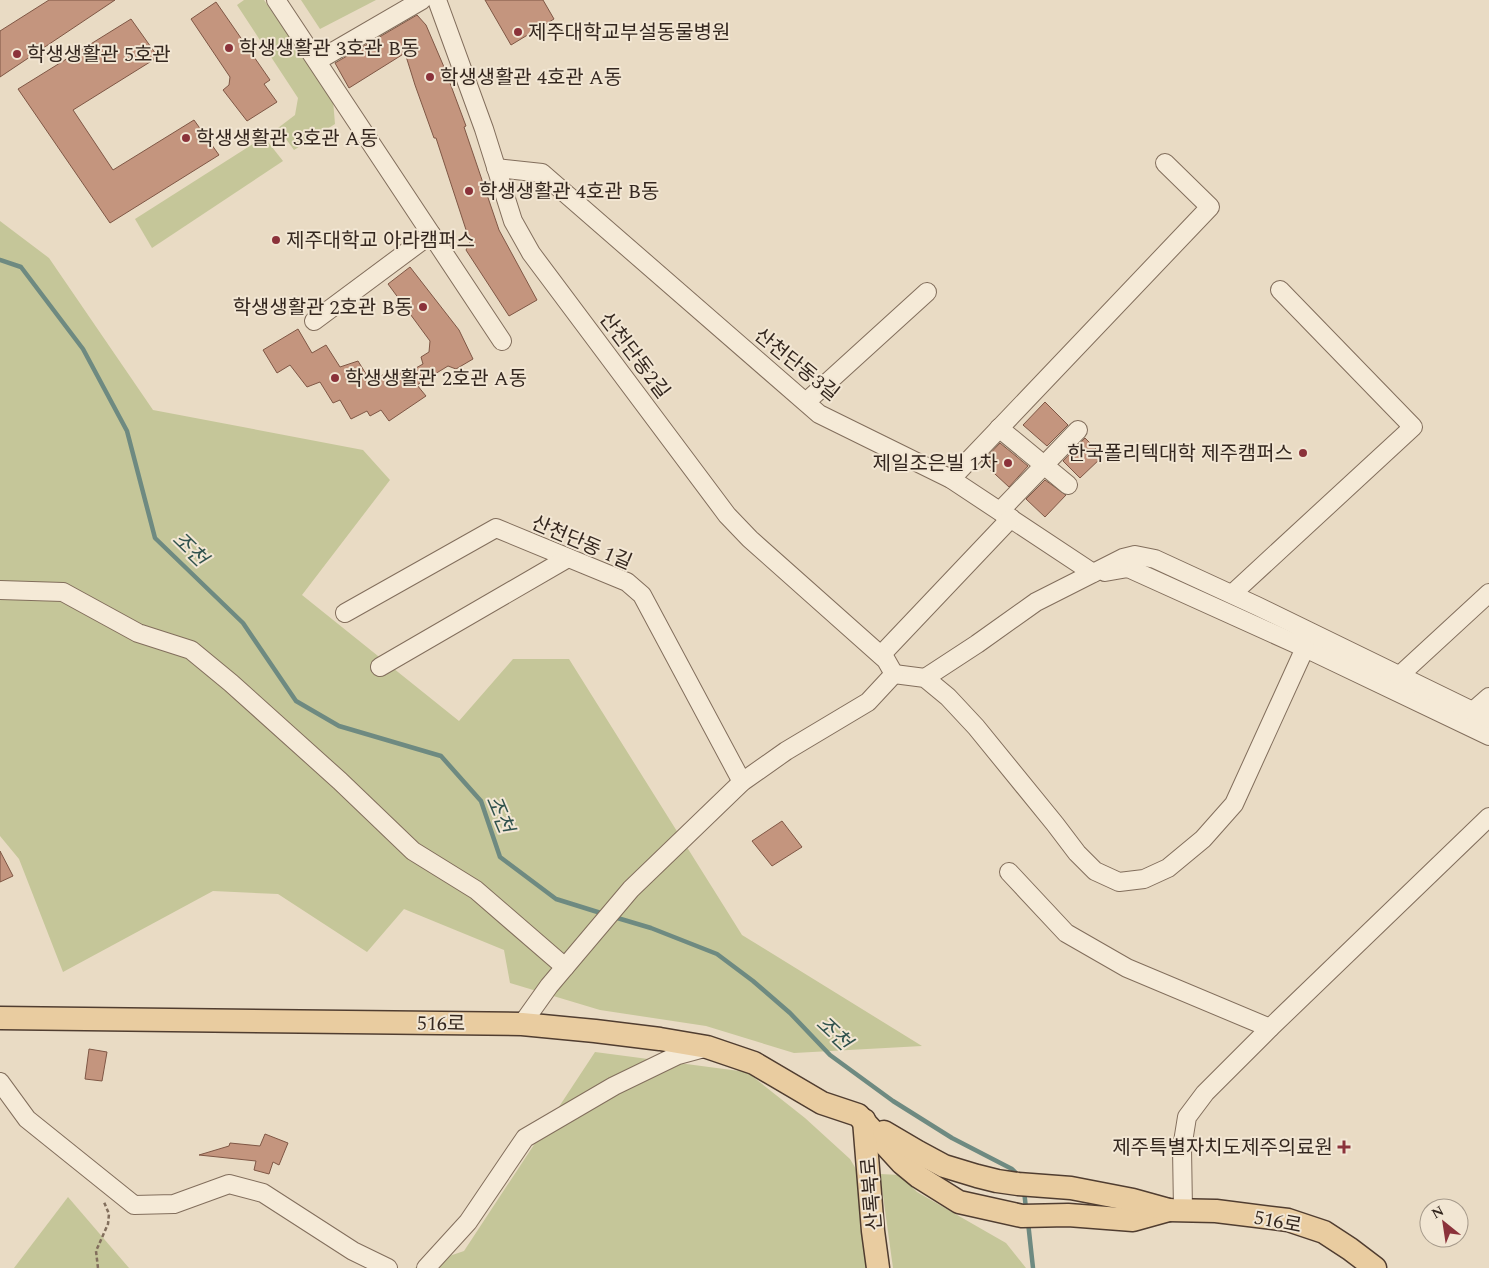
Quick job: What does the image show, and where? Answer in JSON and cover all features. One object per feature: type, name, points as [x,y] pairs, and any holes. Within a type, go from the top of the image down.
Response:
[{"type":"main road","name":"516로","points":[[0,1018],[522,1024],[660,1039],[707,1047],[754,1063],[822,1103],[858,1115],[902,1163],[919,1177],[959,1202],[1022,1216],[1068,1215],[1133,1220],[1176,1210]]},
{"type":"main road","name":"516로","points":[[864,1120],[944,1166],[977,1176],[1018,1184],[1071,1188],[1176,1210],[1216,1211],[1288,1220],[1324,1232],[1375,1268]]},
{"type":"main road","name":"산록북로","points":[[864,1120],[878,1268]]},
{"type":"street","points":[[276,0],[502,341]]},
{"type":"street","points":[[317,60],[422,0]]},
{"type":"street","name":"산천단동2길","points":[[437,0],[484,129],[513,221],[531,253],[728,515],[750,540],[881,655],[894,674]]},
{"type":"street","points":[[951,478],[1210,207],[1165,163]]},
{"type":"street","name":"산천단동3길","points":[[496,168],[542,173],[819,414],[951,478],[1093,573]]},
{"type":"street","points":[[314,321],[432,234]]},
{"type":"street","points":[[1232,594],[1413,427],[1280,290]]},
{"type":"street","points":[[806,402],[927,292]]},
{"type":"street","points":[[999,428],[1068,485]]},
{"type":"street","points":[[881,655],[1006,515],[1044,465],[1078,430]]},
{"type":"street","name":"산천단동 1길","points":[[345,614],[496,528],[627,582],[642,595],[742,782]]},
{"type":"street","points":[[925,678],[1036,602],[1123,558],[1135,554],[1155,559],[1232,594],[1489,719]]},
{"type":"street","points":[[380,667],[568,558]]},
{"type":"street","points":[[1093,573],[1128,568],[1305,648],[1489,736]]},
{"type":"street","points":[[0,590],[63,592],[138,634],[191,650],[231,683],[340,781],[413,851],[476,890],[565,967]]},
{"type":"street","points":[[1400,676],[1489,593]]},
{"type":"street","points":[[522,1024],[565,967],[631,889],[742,782],[786,751],[868,702],[894,674],[925,678],[948,697],[976,727],[1077,853],[1095,871],[1119,882],[1144,879],[1168,868],[1203,839],[1234,804],[1305,648]]},
{"type":"street","points":[[1473,711],[1489,697]]},
{"type":"street","points":[[1176,1210],[1187,1117],[1205,1093],[1489,817]]},
{"type":"street","points":[[1009,872],[1066,933],[1127,968],[1270,1028]]},
{"type":"street","points":[[426,1268],[468,1222],[525,1138],[614,1086],[678,1055],[707,1047]]},
{"type":"street","points":[[0,1082],[27,1119],[134,1205],[174,1204],[229,1184],[263,1192],[353,1251],[388,1268]]},
{"type":"path","points":[[98,1268],[96,1251],[108,1224],[109,1214],[102,1199]]},
{"type":"green space","points":[[244,0],[264,0],[333,100],[335,124],[294,150],[278,128],[295,115],[298,98],[237,5]]},
{"type":"green space","points":[[301,0],[376,0],[320,29]]},
{"type":"green space","points":[[264,137],[283,161],[152,248],[135,219]]},
{"type":"green space","points":[[0,221],[49,258],[153,410],[363,450],[390,480],[302,595],[459,721],[513,659],[569,659],[742,935],[922,1046],[794,1053],[706,1026],[600,1010],[510,983],[504,950],[404,909],[367,952],[278,894],[213,891],[63,972],[19,859],[0,836]]},
{"type":"green space","points":[[595,1052],[747,1072],[805,1118],[850,1159],[856,1169],[864,1209],[869,1268],[414,1268],[464,1251]]},
{"type":"green space","points":[[880,1174],[900,1175],[917,1192],[1006,1243],[1026,1268],[893,1268]]},
{"type":"green space","points":[[68,1197],[129,1268],[14,1268]]},
{"type":"building","name":"학생생활관 5호관","points":[[49,0],[115,0],[0,77],[0,31]]},
{"type":"building","name":"제주대학교부설동물병원","points":[[485,0],[543,0],[554,19],[511,45]]},
{"type":"building","name":"학생생활관 3호관 B동","points":[[216,2],[270,80],[264,84],[277,102],[247,121],[223,90],[229,85],[230,77],[191,19]]},
{"type":"building","points":[[417,15],[426,25],[444,67],[466,126],[464,127],[499,230],[537,300],[509,316],[466,250],[470,242],[436,138],[434,138],[405,53],[349,88],[335,63]]},
{"type":"building","name":"학생생활관 3호관 A동","points":[[131,19],[158,57],[73,110],[113,170],[194,120],[219,155],[110,223],[18,89]]},
{"type":"building","points":[[410,267],[459,330],[473,359],[456,369],[448,366],[417,385],[426,396],[389,421],[381,410],[370,416],[367,411],[351,419],[340,400],[333,403],[320,382],[307,387],[290,365],[277,373],[263,350],[298,329],[312,353],[326,345],[340,367],[358,361],[371,382],[383,375],[388,383],[404,370],[407,373],[423,364],[421,357],[429,352],[430,341],[388,284]]},
{"type":"building","points":[[1045,402],[1068,425],[1047,446],[1023,425]]},
{"type":"building","points":[[1085,438],[1103,456],[1080,478],[1063,461]]},
{"type":"building","name":"제일조은빌 1차","points":[[1000,443],[1028,466],[1009,487],[982,462]]},
{"type":"building","points":[[1045,480],[1066,495],[1045,517],[1026,499]]},
{"type":"building","points":[[782,821],[802,847],[772,866],[752,841]]},
{"type":"building","points":[[0,851],[13,876],[0,882]]},
{"type":"building","points":[[89,1049],[107,1052],[102,1081],[85,1079]]},
{"type":"building","points":[[265,1134],[288,1143],[279,1165],[273,1162],[269,1174],[254,1170],[256,1161],[199,1155],[229,1146],[230,1143],[260,1146]]},
{"type":"waterway","name":"조천","points":[[0,260],[21,267],[83,349],[127,431],[155,538],[243,623],[296,701],[339,726],[441,756],[481,801],[500,857],[556,899],[604,914]]},
{"type":"waterway","name":"조천","points":[[614,917],[651,928],[717,954],[753,981],[790,1013],[830,1055],[893,1101],[952,1138],[1012,1169],[1019,1176]]},
{"type":"waterway","name":"조천","points":[[1024,1190],[1026,1209]]},
{"type":"waterway","name":"조천","points":[[1028,1222],[1033,1268]]},
{"type":"place","name":"제주대학교부설동물병원","points":[[518,32]]},
{"type":"place","name":"학생생활관 3호관 B동","points":[[229,48]]},
{"type":"place","name":"학생생활관 5호관","points":[[17,54]]},
{"type":"place","name":"학생생활관 4호관 A동","points":[[430,77]]},
{"type":"place","name":"학생생활관 3호관 A동","points":[[186,138]]},
{"type":"place","name":"학생생활관 4호관 B동","points":[[469,191]]},
{"type":"place","name":"제주대학교 아라캠퍼스","points":[[276,240]]},
{"type":"place","name":"학생생활관 2호관 B동","points":[[423,307]]},
{"type":"place","name":"학생생활관 2호관 A동","points":[[335,378]]},
{"type":"place","name":"한국폴리텍대학 제주캠퍼스","points":[[1303,453]]},
{"type":"place","name":"제일조은빌 1차","points":[[1008,463]]},
{"type":"place","name":"제주특별자치도제주의료원","points":[[1344,1147]]}]
